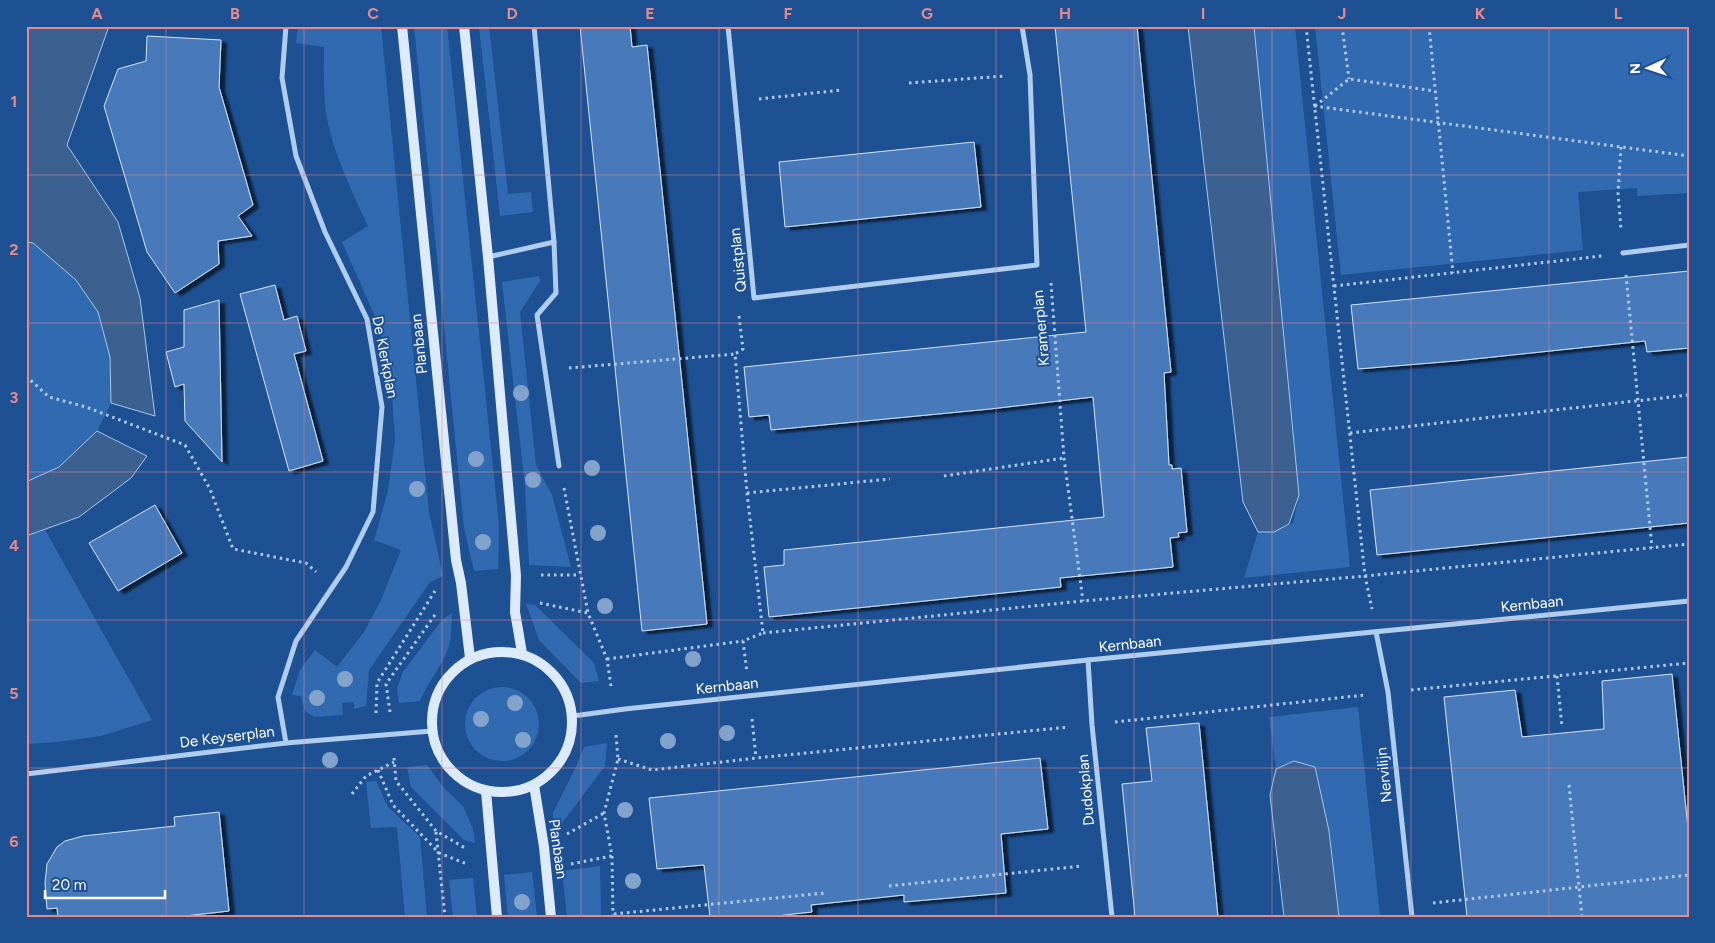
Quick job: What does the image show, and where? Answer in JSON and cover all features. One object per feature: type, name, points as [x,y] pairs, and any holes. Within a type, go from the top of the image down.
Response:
[{"type":"street","name":"De Klerkplan","points":[[286,26],[282,78],[296,156],[325,232],[367,319],[382,407],[373,512],[346,567],[296,641],[278,697],[286,742]]},
{"type":"street","name":"Planbaan","points":[[402,26],[456,560],[464,604],[470,658]]},
{"type":"street","points":[[464,26],[488,257],[516,576],[515,612],[522,653]]},
{"type":"street","points":[[534,26],[554,242],[556,293],[538,315],[559,466]]},
{"type":"street","name":"Quistplan","points":[[728,26],[754,298],[1037,265]]},
{"type":"street","points":[[1022,26],[1030,75],[1037,265]]},
{"type":"street","points":[[488,257],[554,242]]},
{"type":"street","points":[[1624,253],[1689,245]]},
{"type":"street","name":"Kernbaan","points":[[573,716],[614,710],[1088,660],[1689,601]]},
{"type":"street","name":"Nervilijn","points":[[1376,632],[1388,692],[1412,917]]},
{"type":"street","points":[[496,651],[522,653],[547,666],[565,688],[573,716],[570,744],[556,768],[534,785],[510,792],[486,791],[466,783],[450,769],[438,751],[432,731],[434,702],[447,676],[470,658],[496,651]]},
{"type":"street","name":"Dudokplan","points":[[1088,660],[1092,725],[1112,917]]},
{"type":"street","name":"De Keyserplan","points":[[26,774],[286,742],[432,731]]},
{"type":"street","name":"Planbaan","points":[[534,785],[544,847],[551,917]]},
{"type":"street","points":[[486,791],[496,917]]},
{"type":"path","points":[[1306,26],[1365,576],[1376,632]]},
{"type":"path","points":[[1342,26],[1349,79]]},
{"type":"path","points":[[1429,26],[1453,273]]},
{"type":"path","points":[[909,83],[1030,75]]},
{"type":"path","points":[[1314,106],[1349,79],[1435,91]]},
{"type":"path","points":[[734,101],[841,90]]},
{"type":"path","points":[[1314,106],[1689,156]]},
{"type":"path","points":[[1621,147],[1618,193],[1652,548]]},
{"type":"path","points":[[1334,286],[1624,253]]},
{"type":"path","name":"Kramerplan","points":[[1037,265],[1052,284],[1064,458],[1083,601]]},
{"type":"path","points":[[546,370],[735,354],[743,348],[738,311],[754,298]]},
{"type":"path","points":[[735,354],[747,493],[763,634]]},
{"type":"path","points":[[26,376],[49,397],[86,407],[185,446],[210,489],[233,549],[306,564],[333,585]]},
{"type":"path","points":[[1350,433],[1689,395]]},
{"type":"path","points":[[944,476],[1064,458]]},
{"type":"path","points":[[559,466],[588,613],[608,659],[618,759],[604,813],[612,856],[614,916],[826,893]]},
{"type":"path","points":[[747,493],[890,479]]},
{"type":"path","points":[[608,659],[743,641],[763,634],[1083,601],[1365,576],[1689,544]]},
{"type":"path","points":[[516,598],[588,613]]},
{"type":"path","points":[[464,604],[441,607],[386,684],[396,782],[436,831],[463,848],[490,850]]},
{"type":"path","points":[[743,641],[756,758]]},
{"type":"path","points":[[618,759],[652,770],[1092,725],[1388,692],[1689,663]]},
{"type":"path","points":[[1557,676],[1562,727]]},
{"type":"path","points":[[352,794],[366,776],[394,762]]},
{"type":"path","points":[[1569,785],[1582,917]]},
{"type":"path","points":[[544,847],[604,813]]},
{"type":"path","points":[[436,831],[445,917]]},
{"type":"path","points":[[889,886],[1106,863]]},
{"type":"path","points":[[1411,906],[1689,875]]},
{"type":"shaded area","points":[[26,26],[109,26],[67,145],[118,222],[140,298],[155,416],[111,403],[110,357],[98,312],[76,280],[33,243],[26,242]]},
{"type":"shaded area","points":[[298,26],[381,26],[429,512],[443,576],[430,582],[369,670],[366,706],[354,709],[354,702],[342,703],[343,715],[314,717],[305,711],[301,696],[292,695],[300,670],[315,650],[337,667],[364,632],[381,600],[401,550],[374,540],[388,491],[395,440],[391,381],[378,323],[342,242],[368,226],[344,174],[330,133],[325,101],[324,47],[296,43]]},
{"type":"shaded area","points":[[414,26],[447,26],[499,525],[498,569],[474,571],[464,528]]},
{"type":"shaded area","points":[[479,26],[489,26],[508,194],[531,192],[533,212],[500,216]]},
{"type":"shaded area","points":[[1188,26],[1254,26],[1299,495],[1289,524],[1274,532],[1258,532],[1243,502]]},
{"type":"shaded area","points":[[1254,26],[1295,26],[1350,567],[1244,578],[1258,532],[1274,532],[1293,523],[1299,495]]},
{"type":"shaded area","points":[[1315,26],[1689,26],[1689,193],[1637,196],[1637,188],[1578,192],[1583,250],[1341,275]]},
{"type":"shaded area","points":[[26,242],[33,243],[76,280],[98,312],[110,357],[111,403],[97,431],[59,467],[26,482]]},
{"type":"shaded area","points":[[539,276],[540,281],[520,312],[536,465],[552,495],[571,567],[529,565],[525,486],[502,282]]},
{"type":"shaded area","points":[[97,431],[147,456],[131,478],[79,517],[26,536],[26,482],[59,467]]},
{"type":"shaded area","points":[[45,530],[152,720],[101,736],[26,744],[26,536]]},
{"type":"shaded area","points":[[526,604],[535,605],[594,663],[599,681],[581,683],[539,640]]},
{"type":"shaded area","points":[[452,613],[451,638],[448,649],[420,701],[399,703],[397,688],[403,672],[442,620]]},
{"type":"shaded area","points":[[495,687],[509,687],[523,693],[533,703],[539,717],[539,731],[533,745],[523,755],[509,761],[495,761],[481,755],[471,745],[465,731],[465,717],[471,703],[481,693]]},
{"type":"shaded area","points":[[1358,707],[1380,917],[1339,917],[1329,831],[1294,761],[1276,769],[1269,717]]},
{"type":"shaded area","points":[[607,743],[605,766],[553,835],[553,813],[584,747]]},
{"type":"shaded area","points":[[1294,761],[1315,767],[1329,831],[1339,917],[1284,917],[1270,795],[1276,769]]},
{"type":"shaded area","points":[[427,765],[444,788],[463,806],[473,829],[475,843],[464,840],[411,787],[407,767]]},
{"type":"shaded area","points":[[376,781],[388,807],[420,837],[427,917],[405,917],[397,827],[371,828],[366,782]]},
{"type":"shaded area","points":[[600,866],[601,917],[567,917],[562,871]]},
{"type":"shaded area","points":[[532,872],[537,917],[508,917],[504,875]]},
{"type":"shaded area","points":[[473,878],[477,917],[453,917],[449,880]]},
{"type":"building","points":[[580,26],[630,26],[632,47],[647,45],[707,624],[642,631]]},
{"type":"building","points":[[1055,26],[1137,26],[1171,372],[1164,373],[1169,465],[1172,465],[1172,469],[1181,468],[1187,532],[1178,533],[1179,537],[1170,538],[1173,567],[1060,578],[1061,587],[769,617],[764,567],[784,565],[784,550],[1104,517],[1093,397],[771,430],[769,415],[749,417],[744,367],[1086,332]]},
{"type":"building","points":[[147,36],[221,40],[219,87],[253,205],[238,216],[252,236],[218,241],[219,264],[175,293],[147,252],[104,106],[118,69],[146,61]]},
{"type":"building","points":[[974,142],[981,207],[785,227],[779,162]]},
{"type":"building","points":[[1689,271],[1689,348],[1647,352],[1645,341],[1358,369],[1351,305]]},
{"type":"building","points":[[275,285],[284,320],[297,316],[306,351],[294,354],[323,461],[289,471],[240,294]]},
{"type":"building","points":[[219,300],[222,462],[185,421],[184,384],[175,387],[166,352],[184,347],[184,310]]},
{"type":"building","points":[[1689,457],[1689,523],[1377,555],[1370,490]]},
{"type":"building","points":[[155,505],[182,553],[118,591],[89,543]]},
{"type":"building","points":[[1672,674],[1689,838],[1689,917],[1467,917],[1444,697],[1515,690],[1522,737],[1604,729],[1602,681]]},
{"type":"building","points":[[1199,723],[1218,917],[1135,917],[1122,784],[1152,781],[1146,728]]},
{"type":"building","points":[[1040,758],[1048,829],[1001,834],[1006,893],[904,902],[904,895],[811,905],[812,912],[770,917],[710,917],[704,865],[657,869],[649,798]]},
{"type":"building","points":[[219,812],[229,911],[176,917],[58,917],[57,908],[47,909],[45,883],[47,864],[57,847],[65,841],[83,836],[175,826],[174,817]]}]
